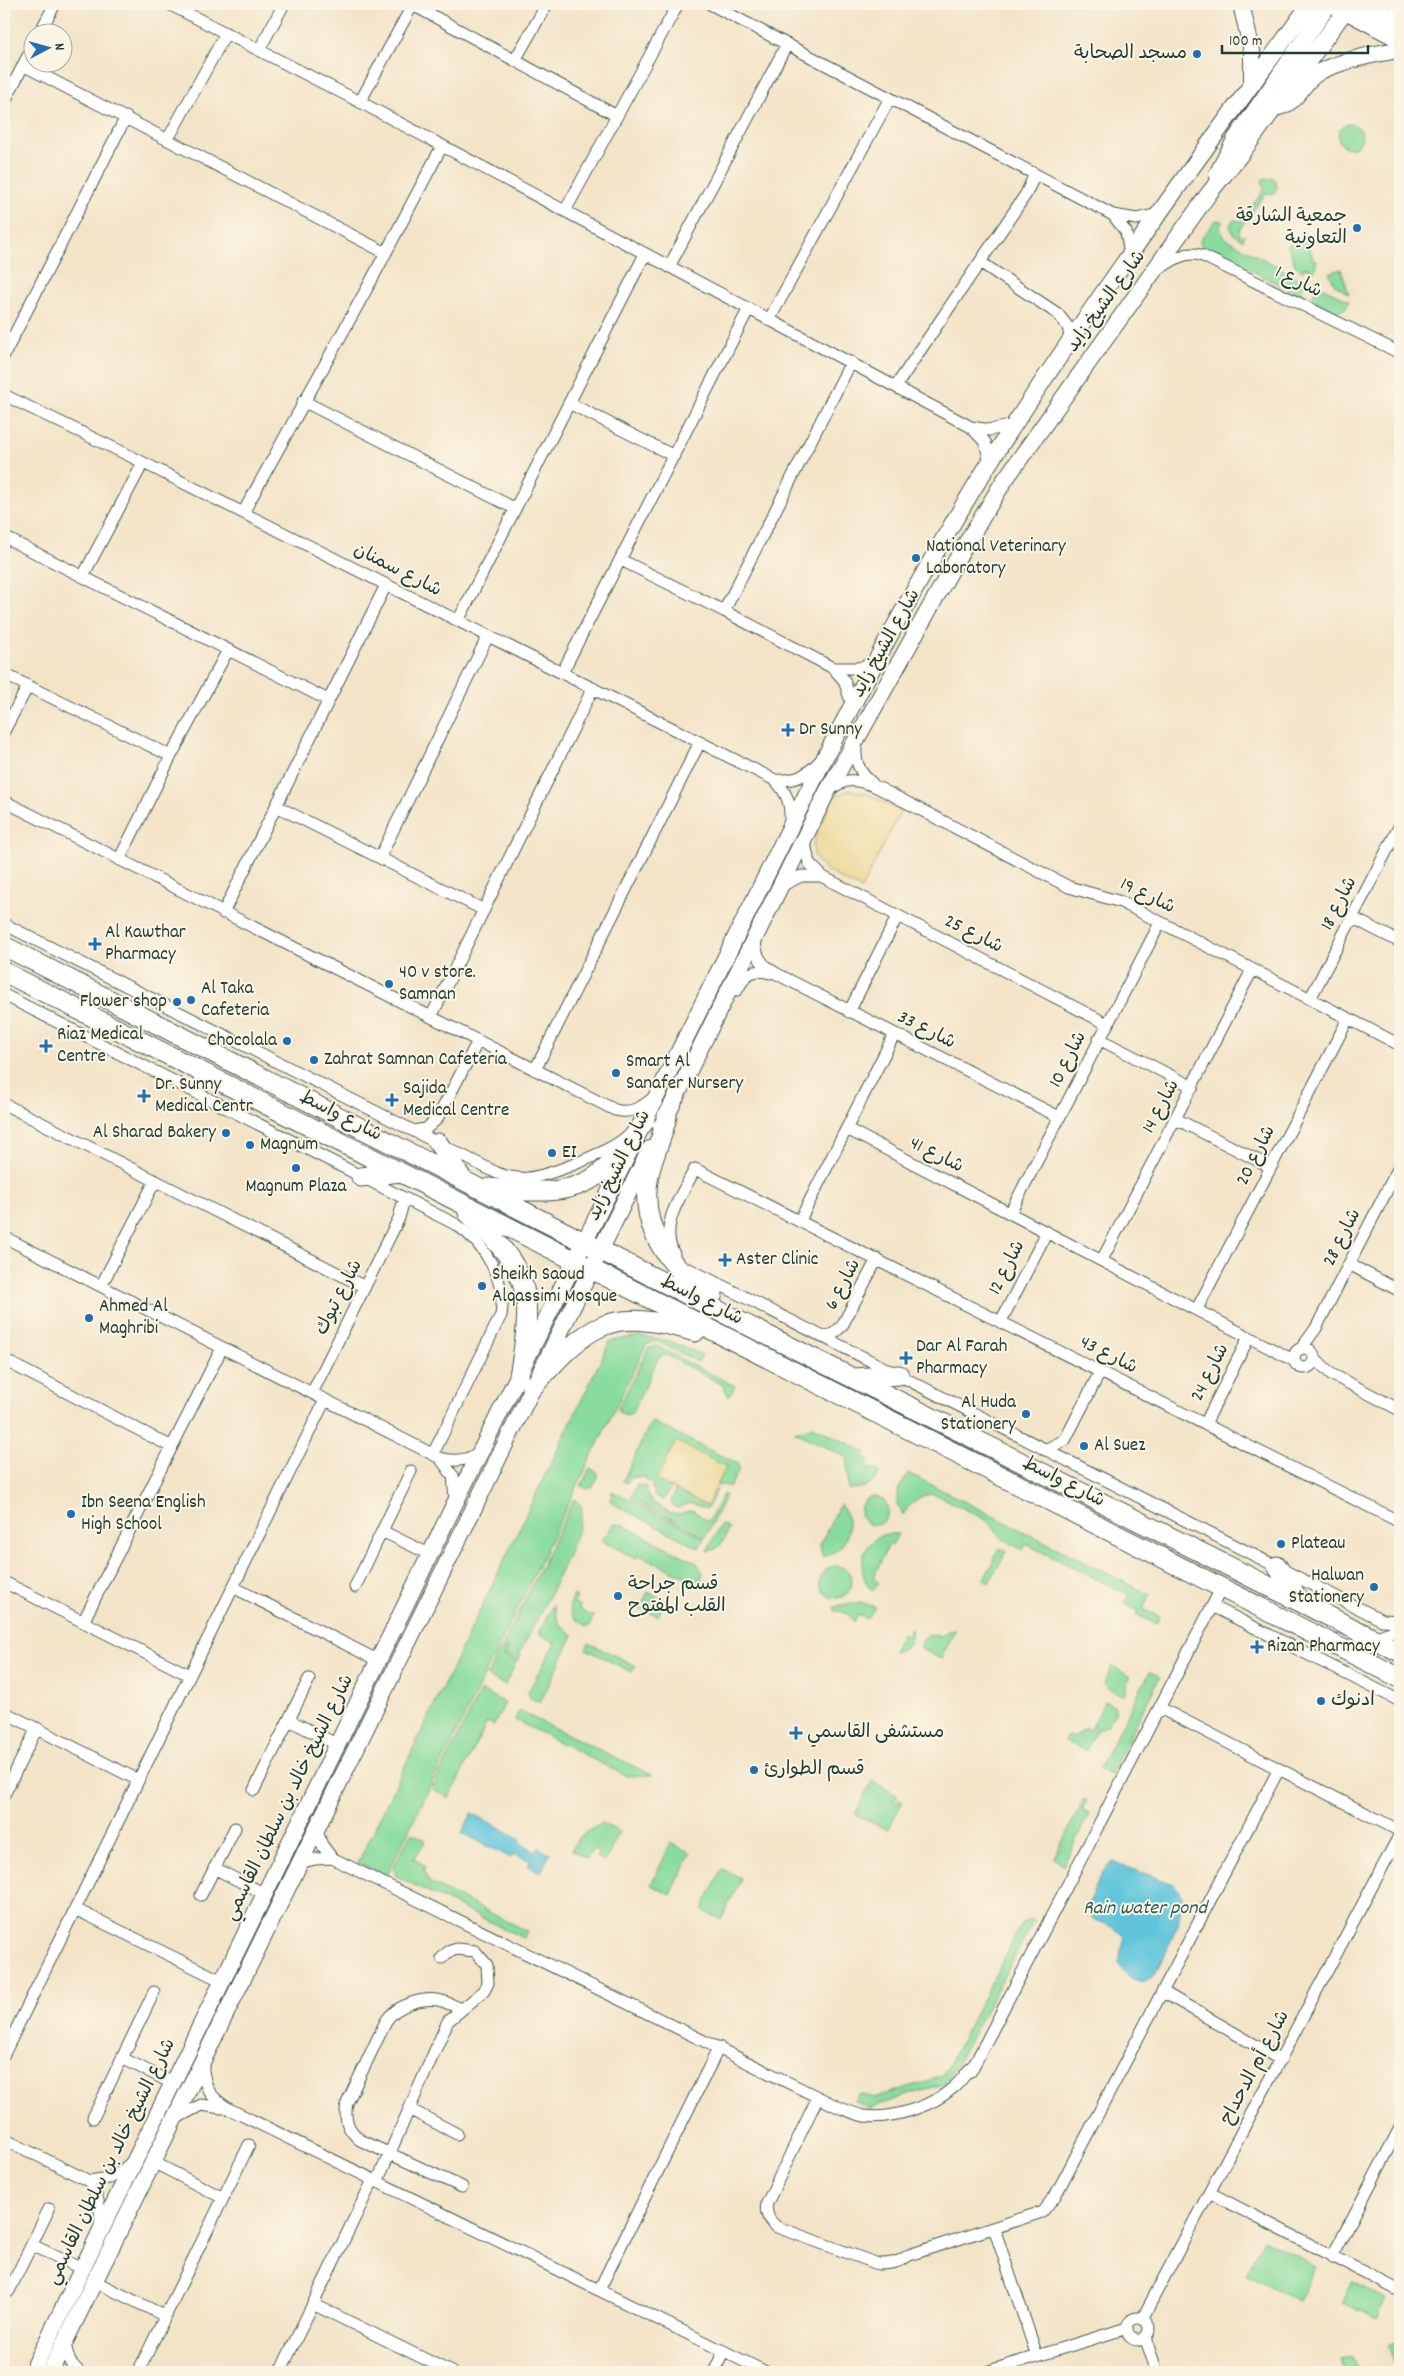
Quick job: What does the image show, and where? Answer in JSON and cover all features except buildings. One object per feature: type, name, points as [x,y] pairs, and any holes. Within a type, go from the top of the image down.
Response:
[{"type":"main road","points":[[1241,4],[1252,51],[1252,84]]},
{"type":"main road","points":[[1363,4],[1400,22]]},
{"type":"main road","points":[[1210,192],[1236,138],[1320,18],[1339,5],[1400,40]]},
{"type":"main road","name":"شارع الشيخ زايد","points":[[593,1246],[667,1116],[827,792],[961,552],[1004,481],[1210,192],[1241,154],[1339,5]]},
{"type":"main road","points":[[1308,6],[1318,10],[1320,18]]},
{"type":"main road","name":"شارع الشيخ زايد","points":[[593,1246],[658,1094],[825,757],[930,560],[990,462],[1130,254],[1308,6]]},
{"type":"main road","points":[[1273,108],[1291,102],[1312,78],[1323,70],[1400,50]]},
{"type":"main road","name":"شارع واسط","points":[[4,946],[745,1324],[1400,1652]]},
{"type":"main road","points":[[4,960],[51,984],[57,980],[55,972]]},
{"type":"main road","name":"شارع واسط","points":[[4,972],[1400,1678]]},
{"type":"main road","points":[[667,1116],[663,1136],[649,1173],[647,1195],[649,1214],[657,1240],[692,1282],[720,1298],[745,1324]]},
{"type":"main road","points":[[480,1188],[543,1191],[581,1184],[591,1180],[608,1166],[645,1121]]},
{"type":"main road","points":[[438,1143],[462,1178]]},
{"type":"main road","points":[[361,1177],[399,1172]]},
{"type":"main road","points":[[450,1197],[499,1243],[518,1271],[528,1306],[525,1382]]},
{"type":"main road","name":"شارع الشيخ خالد بن سلطان القاسمي","points":[[50,2372],[316,1829],[525,1382],[575,1261],[593,1246]]},
{"type":"main road","name":"شارع الشيخ خالد بن سلطان القاسمي","points":[[32,2372],[134,2159],[482,1450],[592,1270],[593,1246]]},
{"type":"main road","points":[[525,1382],[574,1342],[595,1329],[613,1323],[631,1320],[655,1321],[707,1336],[727,1338]]},
{"type":"main road","points":[[855,1378],[899,1375]]},
{"type":"main road","points":[[1277,1566],[1301,1603]]},
{"type":"main road","points":[[287,1886],[287,1875],[297,1849],[296,1844],[291,1842]]},
{"type":"street","points":[[45,22],[55,4]]},
{"type":"street","points":[[169,4],[360,102],[971,427],[985,442],[990,462]]},
{"type":"street","points":[[259,50],[284,4]]},
{"type":"street","points":[[360,102],[413,4],[617,116]]},
{"type":"street","points":[[515,60],[547,4]]},
{"type":"street","points":[[565,211],[678,4]]},
{"type":"street","points":[[710,4],[1113,215],[1136,219],[1158,214]]},
{"type":"street","points":[[168,139],[226,32]]},
{"type":"street","points":[[669,267],[787,44]]},
{"type":"street","points":[[4,103],[22,67]]},
{"type":"street","points":[[37,72],[386,253]]},
{"type":"street","points":[[769,320],[890,98]]},
{"type":"street","points":[[4,355],[126,117]]},
{"type":"street","points":[[243,513],[386,253],[442,146]]},
{"type":"street","points":[[896,386],[1026,194],[1035,174]]},
{"type":"street","points":[[1113,215],[1126,232],[1130,254]]},
{"type":"street","points":[[458,621],[645,254]]},
{"type":"street","name":"شارع 1","points":[[1153,272],[1183,255],[1198,254],[1400,353]]},
{"type":"street","points":[[980,262],[1058,314],[1068,327],[1071,342]]},
{"type":"street","points":[[562,673],[748,310]]},
{"type":"street","points":[[724,611],[851,362]]},
{"type":"street","name":"شارع سمنان","points":[[4,395],[143,462],[774,780],[789,799],[789,829]]},
{"type":"street","points":[[303,401],[514,508]]},
{"type":"street","points":[[569,403],[674,456]]},
{"type":"street","points":[[971,427],[990,430],[1015,425]]},
{"type":"street","points":[[83,576],[143,462]]},
{"type":"street","points":[[4,537],[328,700]]},
{"type":"street","points":[[621,560],[724,611],[832,668],[848,688],[852,705]]},
{"type":"street","points":[[223,913],[386,586]]},
{"type":"street","points":[[380,857],[488,636]]},
{"type":"street","points":[[119,860],[171,756],[228,650]]},
{"type":"street","points":[[832,668],[850,669],[875,662]]},
{"type":"street","points":[[4,674],[171,756]]},
{"type":"street","points":[[4,730],[28,686]]},
{"type":"street","points":[[431,1017],[593,688]]},
{"type":"street","points":[[856,738],[856,758],[859,768],[864,777],[877,787]]},
{"type":"street","points":[[535,1070],[700,742]]},
{"type":"street","points":[[774,780],[800,778],[825,757]]},
{"type":"street","points":[[827,792],[837,784],[847,780],[858,780],[877,787]]},
{"type":"street","name":"شارع 19","points":[[877,787],[1069,887],[1114,899],[1400,1046]]},
{"type":"street","points":[[4,801],[223,913],[622,1112],[635,1110],[658,1094]]},
{"type":"street","points":[[276,806],[484,910]]},
{"type":"street","name":"شارع 18","points":[[1310,999],[1397,840],[1400,826]]},
{"type":"street","name":"شارع 25","points":[[804,837],[807,859],[812,867],[823,877]]},
{"type":"street","name":"شارع 25","points":[[779,887],[801,876],[812,874],[823,877],[1108,1024]]},
{"type":"street","points":[[849,1012],[897,916]]},
{"type":"street","points":[[1353,918],[1400,942]]},
{"type":"street","name":"شارع 10","points":[[1010,1213],[1160,922]]},
{"type":"street","points":[[4,924],[497,1173],[526,1178],[545,1174],[611,1148],[645,1121]]},
{"type":"street","name":"شارع 33","points":[[755,937],[758,959],[777,974],[1059,1117]]},
{"type":"street","name":"شارع 33","points":[[721,1006],[734,994],[749,973],[758,970],[777,974]]},
{"type":"street","name":"شارع 14","points":[[1102,1260],[1252,970]]},
{"type":"street","points":[[4,995],[457,1226],[476,1240],[490,1260],[498,1282],[502,1308],[436,1456]]},
{"type":"street","name":"شارع 20","points":[[1197,1309],[1348,1019]]},
{"type":"street","points":[[800,1220],[894,1035]]},
{"type":"street","points":[[1099,1040],[1193,1086]]},
{"type":"street","points":[[414,1132],[427,1128],[437,1119],[478,1041]]},
{"type":"street","points":[[4,1104],[365,1287]]},
{"type":"street","points":[[437,1119],[438,1143]]},
{"type":"street","points":[[1176,1119],[1271,1167]]},
{"type":"street","name":"شارع 41","points":[[847,1129],[1273,1350],[1304,1354]]},
{"type":"street","name":"شارع 28","points":[[1304,1354],[1400,1165]]},
{"type":"street","name":"شارع 43","points":[[678,1264],[670,1244],[668,1227],[695,1169],[1400,1522]]},
{"type":"street","points":[[102,1286],[155,1180]]},
{"type":"street","name":"شارع تبوك","points":[[312,1393],[399,1218],[404,1199]]},
{"type":"street","points":[[399,1218],[406,1213],[422,1208]]},
{"type":"street","name":"شارع 12","points":[[1001,1321],[1047,1232]]},
{"type":"street","points":[[4,1237],[436,1456],[458,1461],[467,1459],[482,1450]]},
{"type":"street","name":"شارع 6","points":[[822,1337],[833,1334],[842,1326],[877,1259]]},
{"type":"street","points":[[678,1264],[1382,1620],[1400,1623]]},
{"type":"street","points":[[1349,1264],[1400,1290]]},
{"type":"street","name":"شارع 6","points":[[842,1326],[842,1338],[845,1349]]},
{"type":"street","name":"شارع 24","points":[[1205,1424],[1249,1337]]},
{"type":"street","points":[[83,1622],[222,1348]]},
{"type":"street","points":[[1331,1374],[1298,1365],[1304,1354],[1331,1374],[1400,1410]]},
{"type":"street","points":[[4,1360],[172,1447]]},
{"type":"street","points":[[1068,1462],[1065,1440],[1100,1372]]},
{"type":"street","points":[[4,2054],[325,1400]]},
{"type":"street","points":[[1045,1450],[1065,1440]]},
{"type":"street","points":[[436,1456],[453,1476],[455,1486],[454,1506]]},
{"type":"street","points":[[355,1587],[411,1470]]},
{"type":"street","points":[[382,1531],[431,1555]]},
{"type":"street","points":[[4,1582],[189,1676]]},
{"type":"street","points":[[233,1587],[379,1661]]},
{"type":"street","points":[[316,1829],[322,1845],[332,1858],[838,2107],[865,2116],[899,2113],[946,2099],[958,2092],[967,2081],[974,2064],[1222,1587]]},
{"type":"street","points":[[1212,1606],[1400,1701]]},
{"type":"street","points":[[1372,1638],[1390,1632],[1400,1623]]},
{"type":"street","points":[[254,1790],[309,1679]]},
{"type":"street","points":[[1160,1708],[1400,1832]]},
{"type":"street","points":[[4,1712],[138,1780]]},
{"type":"street","points":[[288,1720],[338,1745]]},
{"type":"street","points":[[4,1795],[37,1728]]},
{"type":"street","points":[[818,2097],[766,2203],[766,2213],[773,2224],[878,2264],[891,2263],[909,2255],[1036,2215],[1046,2208],[1163,1992],[1279,1769]]},
{"type":"street","points":[[201,1894],[235,1828]]},
{"type":"street","name":"شارع أم الدحداح","points":[[1142,2319],[1400,1832]]},
{"type":"street","points":[[299,1863],[315,1859],[332,1858]]},
{"type":"street","points":[[214,1868],[265,1894]]},
{"type":"street","points":[[75,1908],[222,1981]]},
{"type":"street","points":[[280,2372],[390,2154],[448,2022],[460,2009],[484,1991],[488,1983],[487,1965],[475,1951],[466,1948],[448,1952],[442,1958]]},
{"type":"street","points":[[93,2118],[154,1992]]},
{"type":"street","points":[[1163,1992],[1280,2060]]},
{"type":"street","points":[[460,2009],[442,2001],[428,2001],[402,2006],[392,2012],[347,2103],[345,2113],[346,2124],[360,2140],[462,2187]]},
{"type":"street","points":[[599,2290],[720,2048]]},
{"type":"street","points":[[122,2058],[172,2083]]},
{"type":"street","points":[[202,2063],[204,2081],[209,2094],[229,2109],[766,2372]]},
{"type":"street","points":[[174,2119],[201,2105],[229,2109]]},
{"type":"street","points":[[409,2109],[457,2134]]},
{"type":"street","points":[[1332,2257],[1400,2128]]},
{"type":"street","points":[[4,2139],[89,2181],[114,2175],[134,2159]]},
{"type":"street","points":[[138,2372],[249,2144]]},
{"type":"street","points":[[153,2162],[223,2198]]},
{"type":"street","points":[[89,2181],[100,2208],[100,2229]]},
{"type":"street","points":[[1210,2193],[1400,2292]]},
{"type":"street","points":[[9,2291],[49,2209]]},
{"type":"street","points":[[994,2228],[1037,2356]]},
{"type":"street","points":[[32,2245],[82,2269]]},
{"type":"street","points":[[94,2281],[166,2316]]},
{"type":"street","points":[[313,2304],[432,2368],[451,2372]]},
{"type":"street","points":[[986,2372],[1127,2328],[1132,2319],[1142,2319],[1148,2327],[1145,2337],[1156,2372]]},
{"type":"street","points":[[1127,2328],[1131,2338],[1138,2340],[1145,2337]]},
{"type":"street","points":[[64,2342],[70,2362],[79,2372]]},
{"type":"street","points":[[714,2372],[724,2351]]},
{"type":"green space","points":[[1350,124],[1355,125],[1361,131],[1361,141],[1355,147],[1350,148],[1345,147],[1339,141],[1338,136],[1339,131],[1345,125]]},
{"type":"green space","points":[[1266,178],[1275,179],[1277,187],[1275,193],[1266,193],[1239,230],[1240,236],[1245,235],[1243,240],[1233,234],[1230,225],[1233,220],[1241,221],[1264,190],[1262,180]]},
{"type":"green space","points":[[1216,220],[1223,221],[1220,227],[1225,238],[1305,282],[1300,295],[1201,245],[1200,240]]},
{"type":"green space","points":[[1306,239],[1314,261],[1317,260],[1314,271],[1304,267],[1302,271],[1295,265],[1288,245]]},
{"type":"green space","points":[[1341,269],[1349,294],[1335,285],[1329,273]]},
{"type":"green space","points":[[1318,285],[1349,301],[1345,309],[1335,312],[1316,302],[1313,295]]},
{"type":"green space","points":[[638,1336],[667,1340],[702,1355],[698,1362],[656,1341],[646,1345],[386,1877],[358,1863],[610,1341]]},
{"type":"green space","points":[[656,1346],[735,1386],[729,1397],[723,1385],[663,1355],[658,1359],[632,1413],[626,1415],[617,1411],[648,1349]]},
{"type":"green space","points":[[653,1422],[738,1464],[739,1469],[730,1487],[718,1484],[726,1466],[657,1480],[671,1488],[663,1500],[655,1496],[652,1485],[644,1477],[632,1477],[627,1483],[623,1481],[650,1424]]},
{"type":"green space","points":[[813,1426],[866,1452],[863,1457],[869,1460],[866,1466],[880,1472],[874,1481],[867,1486],[848,1489],[848,1458],[795,1432]]},
{"type":"green space","points":[[590,1468],[598,1473],[598,1478],[593,1487],[587,1489],[581,1486]]},
{"type":"green space","points":[[908,1473],[1150,1595],[1143,1609],[1160,1617],[1156,1624],[1136,1614],[1138,1611],[1125,1604],[1129,1595],[1026,1544],[1023,1550],[1001,1538],[988,1521],[937,1495],[926,1495],[917,1499],[903,1515],[897,1497],[899,1488]]},
{"type":"green space","points":[[637,1485],[645,1486],[652,1502],[671,1513],[678,1514],[693,1510],[707,1521],[710,1519],[723,1494],[726,1495],[705,1537],[631,1498]]},
{"type":"green space","points":[[715,1489],[717,1490],[707,1509],[691,1503],[677,1508],[671,1504],[675,1490],[707,1506]]},
{"type":"green space","points":[[612,1491],[704,1538],[699,1548],[617,1506],[610,1500],[613,1494],[611,1493]]},
{"type":"green space","points":[[874,1497],[884,1501],[888,1511],[884,1521],[874,1525],[864,1521],[860,1511],[864,1501]]},
{"type":"green space","points":[[574,1499],[581,1505],[581,1516],[577,1533],[558,1578],[519,1654],[521,1655],[518,1661],[505,1655],[508,1648],[503,1645]]},
{"type":"green space","points":[[840,1504],[848,1520],[847,1536],[838,1549],[822,1557],[820,1545]]},
{"type":"green space","points":[[614,1524],[623,1525],[697,1563],[703,1573],[699,1584],[640,1555],[636,1558],[601,1541]]},
{"type":"green space","points":[[721,1524],[729,1528],[724,1540],[716,1549],[707,1551]]},
{"type":"green space","points":[[885,1534],[898,1534],[892,1545],[889,1544],[873,1578],[879,1583],[873,1591],[867,1584],[864,1576],[863,1560],[865,1551],[870,1544]]},
{"type":"green space","points":[[1000,1548],[1006,1551],[989,1583],[984,1579]]},
{"type":"green space","points":[[836,1566],[847,1571],[852,1582],[847,1593],[836,1598],[825,1593],[820,1582],[825,1571]]},
{"type":"green space","points":[[648,1592],[666,1601],[658,1616],[640,1608]]},
{"type":"green space","points":[[574,1595],[577,1597],[574,1603],[580,1606],[579,1609],[590,1616],[594,1616],[589,1627],[578,1621],[570,1611]]},
{"type":"green space","points":[[860,1602],[876,1607],[867,1619],[858,1614],[854,1622],[846,1614],[835,1611],[834,1607]]},
{"type":"green space","points":[[553,1605],[559,1623],[573,1635],[540,1703],[530,1698],[528,1692],[555,1643],[538,1633]]},
{"type":"green space","points":[[911,1628],[911,1638],[908,1645],[902,1650],[893,1652],[902,1633],[906,1635]]},
{"type":"green space","points":[[955,1630],[941,1659],[919,1648],[926,1635],[941,1636],[948,1631]]},
{"type":"green space","points":[[589,1643],[636,1666],[632,1672],[586,1649]]},
{"type":"green space","points":[[502,1647],[506,1649],[503,1656],[516,1662],[505,1685],[487,1677]]},
{"type":"green space","points":[[1112,1666],[1130,1677],[1125,1689],[1127,1690],[1123,1695],[1108,1688],[1104,1683]]},
{"type":"green space","points":[[1150,1671],[1160,1677],[1110,1775],[1099,1769]]},
{"type":"green space","points":[[481,1690],[505,1703],[494,1725],[487,1722],[449,1798],[432,1789]]},
{"type":"green space","points":[[1105,1701],[1115,1707],[1115,1712],[1108,1725],[1097,1729],[1086,1751],[1065,1741],[1066,1737],[1075,1736],[1084,1729],[1091,1729]]},
{"type":"green space","points":[[519,1711],[652,1775],[626,1776],[515,1720]]},
{"type":"green space","points":[[872,1781],[897,1795],[894,1802],[897,1804],[899,1799],[903,1801],[888,1830],[855,1814]]},
{"type":"green space","points":[[1084,1799],[1087,1801],[1082,1810],[1089,1814],[1063,1866],[1054,1858]]},
{"type":"green space","points":[[602,1823],[619,1832],[605,1862],[596,1857],[599,1852],[593,1849],[587,1859],[571,1850],[579,1837]]},
{"type":"green space","points":[[411,1833],[426,1840],[414,1859],[424,1865],[424,1873],[430,1883],[527,1931],[523,1938],[396,1876],[394,1866]]},
{"type":"green space","points":[[671,1843],[691,1853],[671,1895],[651,1885]]},
{"type":"green space","points":[[722,1869],[741,1878],[721,1920],[702,1910]]},
{"type":"green space","points":[[1029,1920],[1034,1921],[946,2083],[869,2108],[854,2101],[859,2093],[874,2098],[943,2076],[1021,1925]]},
{"type":"green space","points":[[1263,2239],[1316,2266],[1298,2301],[1246,2275]]},
{"type":"green space","points":[[1352,2282],[1386,2299],[1377,2319],[1342,2303]]},
{"type":"green space","points":[[1400,2341],[1400,2372],[1398,2372],[1389,2345]]},
{"type":"green space","points":[[1352,2356],[1358,2372],[1346,2372],[1342,2360]]},
{"type":"sand","points":[[849,790],[868,794],[901,811],[861,889],[827,870],[818,862],[814,853],[814,843],[818,831],[834,797]]},
{"type":"sand","points":[[676,1441],[726,1467],[707,1506],[656,1480]]},
{"type":"water","points":[[472,1813],[521,1839],[519,1842],[535,1852],[538,1848],[550,1854],[541,1872],[528,1866],[531,1861],[514,1854],[511,1858],[462,1833]]},
{"type":"water","name":"Rain water pond","points":[[1114,1862],[1173,1884],[1183,1900],[1180,1916],[1171,1940],[1155,1973],[1146,1981],[1136,1980],[1123,1971],[1118,1962],[1125,1937],[1117,1930],[1095,1919],[1090,1915],[1088,1909],[1101,1875]]},
{"type":"place","name":"مسجد الصحابة","points":[[1197,54]]},
{"type":"place","name":"جمعية الشارقة التعاونية","points":[[1357,228]]},
{"type":"place","name":"National Veterinary Laboratory","points":[[916,558]]},
{"type":"place","name":"Dr Sunny","points":[[788,730]]},
{"type":"place","name":"Al Kawthar Pharmacy","points":[[95,944]]},
{"type":"place","name":"40 v store. Samnan","points":[[389,984]]},
{"type":"place","name":"Al Taka Cafeteria","points":[[191,1000]]},
{"type":"place","name":"Flower shop","points":[[177,1002]]},
{"type":"place","name":"Chocolala","points":[[287,1041]]},
{"type":"place","name":"Riaz Medical Centre","points":[[46,1046]]},
{"type":"place","name":"Zahrat Samnan Cafeteria","points":[[314,1060]]},
{"type":"place","name":"Smart Al Sanafer Nursery","points":[[616,1073]]},
{"type":"place","name":"Dr. Sunny Medical Centr","points":[[144,1096]]},
{"type":"place","name":"Sajida Medical Centre","points":[[392,1100]]},
{"type":"place","name":"Al Sharad Bakery","points":[[226,1133]]},
{"type":"place","name":"Magnum","points":[[250,1145]]},
{"type":"place","name":"EI","points":[[552,1153]]},
{"type":"place","name":"Magnum Plaza","points":[[296,1168]]},
{"type":"place","name":"Aster Clinic","points":[[725,1260]]},
{"type":"place","name":"Sheikh Saoud Alqassimi Mosque","points":[[482,1286]]},
{"type":"place","name":"Ahmed Al Maghribi","points":[[89,1318]]},
{"type":"place","name":"Dar Al Farah Pharmacy","points":[[906,1358]]},
{"type":"place","name":"Al Huda Stationery","points":[[1026,1414]]},
{"type":"place","name":"Al Suez","points":[[1084,1446]]},
{"type":"place","name":"Ibn Seena English High School","points":[[71,1514]]},
{"type":"place","name":"Plateau","points":[[1281,1544]]},
{"type":"place","name":"Halwan Stationery","points":[[1374,1587]]},
{"type":"place","name":"قسم جراحة القلب المفتوح","points":[[618,1596]]},
{"type":"place","name":"Rizan Pharmacy","points":[[1257,1647]]},
{"type":"place","name":"ادنوك","points":[[1321,1701]]},
{"type":"place","name":"مستشفى القاسمي","points":[[796,1733]]},
{"type":"place","name":"قسم الطوارئ","points":[[754,1770]]}]
